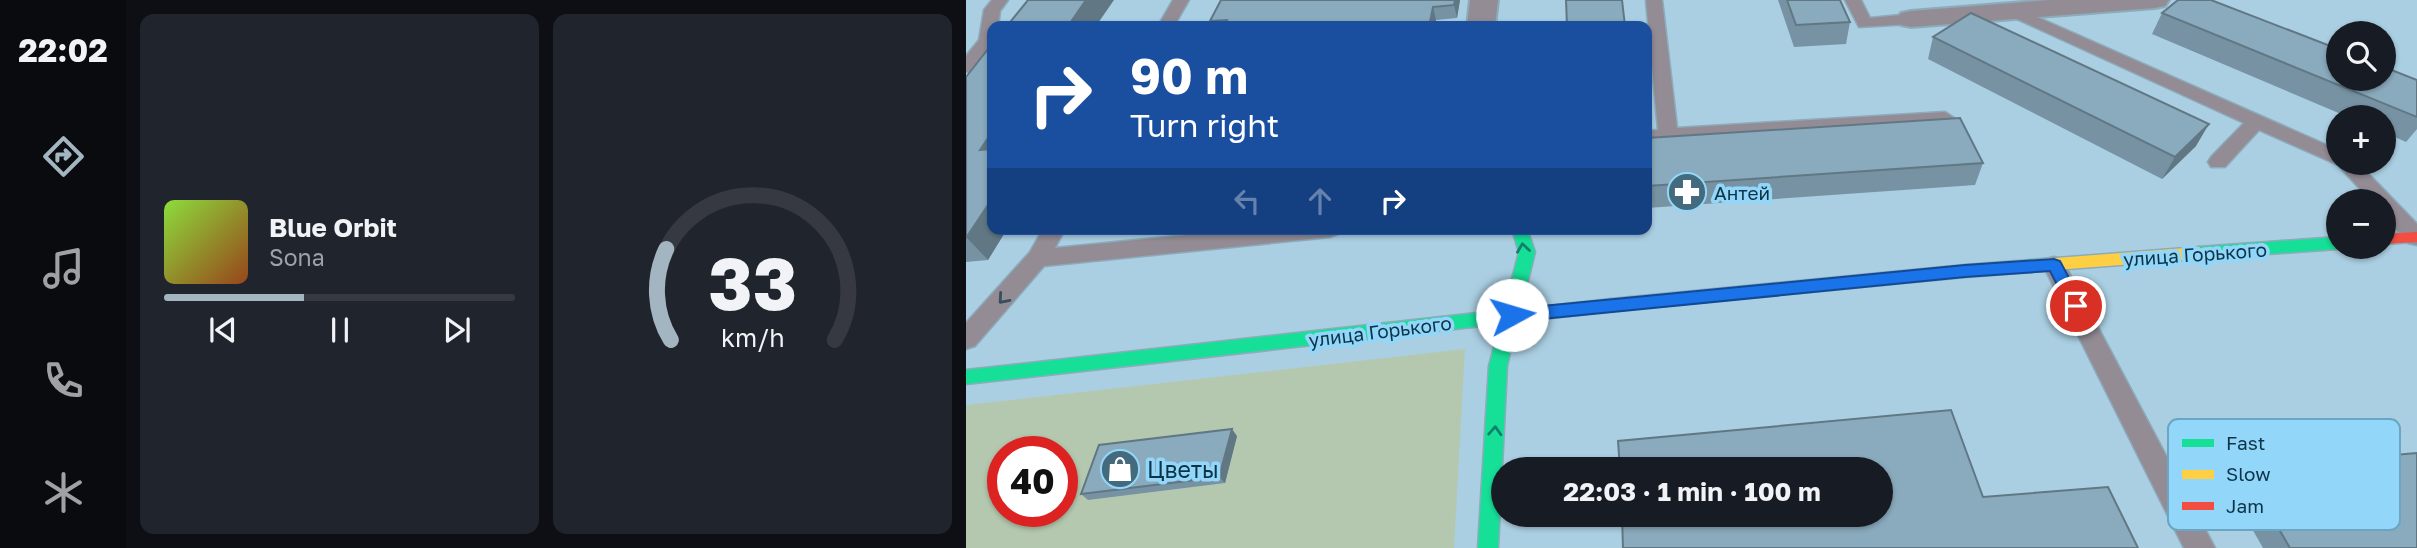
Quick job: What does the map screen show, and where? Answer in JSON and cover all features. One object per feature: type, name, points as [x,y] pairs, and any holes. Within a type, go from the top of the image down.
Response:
[{"type":"street","points":[[1482,21],[1484,0]]},
{"type":"street","points":[[1911,19],[2155,0]]},
{"type":"street","points":[[1488,548],[1499,366],[1527,252],[1521,235]]},
{"type":"street","points":[[2396,238],[2416,237]]},
{"type":"street","name":"улица Горького","points":[[966,377],[1512,315],[1965,271],[2326,244]]},
{"type":"lane","points":[[991,21],[992,10],[1000,0]]},
{"type":"lane","points":[[1169,21],[1181,0]]},
{"type":"lane","points":[[1654,0],[1668,135]]},
{"type":"lane","points":[[1853,0],[1865,23],[1911,19]]},
{"type":"lane","points":[[2011,11],[2326,153]]},
{"type":"lane","points":[[966,68],[987,42]]},
{"type":"lane","points":[[1652,137],[1945,118]]},
{"type":"lane","points":[[2218,162],[2256,121]]},
{"type":"lane","points":[[2358,175],[2371,189]]},
{"type":"lane","points":[[2396,216],[2416,237]]},
{"type":"lane","points":[[966,339],[1038,258],[1051,235]]},
{"type":"lane","points":[[1038,258],[1269,235]]},
{"type":"lane","points":[[2054,265],[2168,486]]},
{"type":"lane","points":[[2191,530],[2200,548]]},
{"type":"green space","points":[[1465,349],[1454,548],[966,548],[966,405]]},
{"type":"building","points":[[1028,0],[1086,0],[1071,21],[1011,21]]},
{"type":"building","points":[[1221,0],[1455,0],[1454,5],[1433,7],[1430,21],[1210,21]]},
{"type":"building","points":[[1566,0],[1622,0],[1624,21],[1567,21]]},
{"type":"building","points":[[1787,0],[1840,0],[1850,22],[1796,25]]},
{"type":"building","points":[[2178,0],[2211,0],[2326,44],[2326,80],[2162,13]]},
{"type":"building","points":[[1971,13],[2209,124],[2175,157],[1933,37]]},
{"type":"building","points":[[987,50],[987,140],[980,150],[987,149],[987,206],[966,238],[966,77]]},
{"type":"building","points":[[2396,72],[2417,80],[2417,117],[2396,108],[2396,105],[2388,105],[2353,91],[2396,91]]},
{"type":"building","points":[[1960,118],[1983,163],[1652,186],[1652,138]]},
{"type":"building","points":[[1951,410],[1983,497],[2108,487],[2138,548],[1623,548],[1622,527],[1893,527],[1893,457],[1619,457],[1618,441]]},
{"type":"building","points":[[1232,429],[1219,477],[1081,494],[1099,445]]},
{"type":"building","points":[[2417,453],[2417,548],[2290,548],[2279,530],[2400,530],[2400,454]]},
{"type":"traffic: fast","points":[[1488,548],[1498,366],[1527,252],[1521,235]]},
{"type":"traffic: fast","points":[[2199,253],[2326,244]]},
{"type":"traffic: fast","points":[[966,377],[1611,305]]},
{"type":"traffic: slow","points":[[1611,305],[1965,271],[2199,253]]},
{"type":"traffic: jam","points":[[2396,238],[2417,237]]},
{"type":"place","name":"Антей","points":[[1687,192]]},
{"type":"place","name":"Цветы","points":[[1120,469]]},
{"type":"route","points":[[1512,315],[1965,271],[2054,265],[2076,306]]}]
